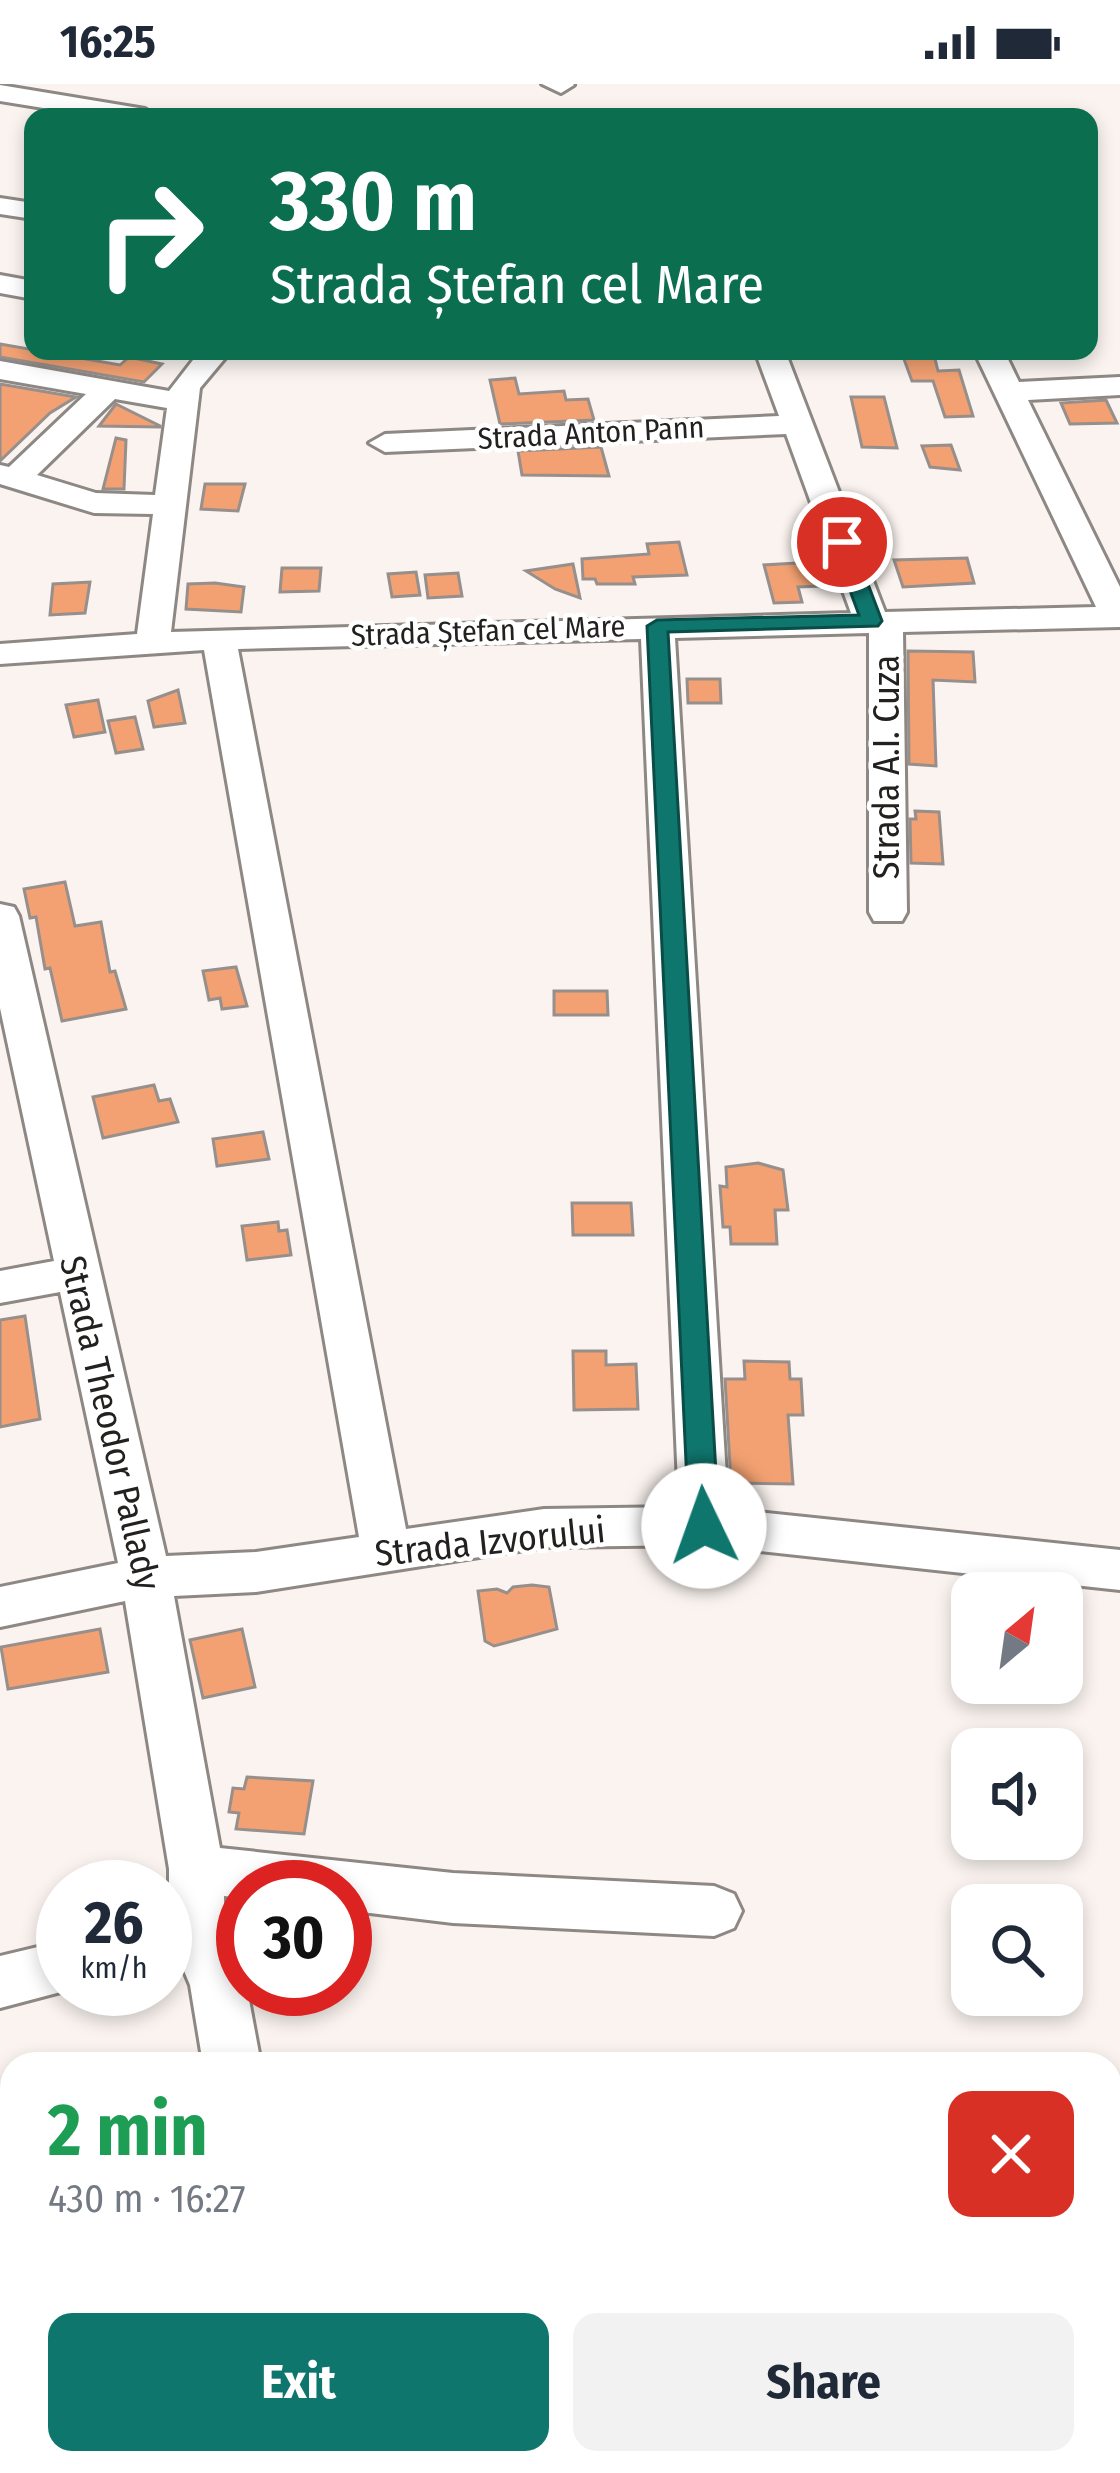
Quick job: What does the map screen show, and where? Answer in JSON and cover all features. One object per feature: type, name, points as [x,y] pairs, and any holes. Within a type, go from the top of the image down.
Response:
[{"type":"street","points":[[0,93],[91,108]]},
{"type":"street","points":[[153,642],[183,403],[192,374],[207,360]]},
{"type":"street","name":"Strada A.I. Cuza","points":[[773,360],[879,621],[888,912]]},
{"type":"street","points":[[994,360],[1119,617]]},
{"type":"street","points":[[0,370],[183,403]]},
{"type":"street","points":[[1010,392],[1120,386]]},
{"type":"street","points":[[8,476],[107,389]]},
{"type":"street","name":"Strada Anton Pann","points":[[385,443],[798,424]]},
{"type":"street","points":[[8,476],[94,503],[167,505]]},
{"type":"street","name":"Strada Ștefan cel Mare","points":[[0,654],[219,639],[1119,617]]},
{"type":"street","points":[[657,626],[704,1526]]},
{"type":"street","points":[[219,639],[386,1552]]},
{"type":"street","name":"Strada Theodor Pallady","points":[[0,920],[13,1048],[76,1273],[146,1577],[196,1869],[192,1888]]},
{"type":"street","points":[[0,1287],[76,1273]]},
{"type":"street","name":"Strada Izvorului","points":[[0,1607],[146,1577],[256,1572],[544,1528],[704,1526],[1120,1570]]},
{"type":"street","points":[[196,1869],[453,1898],[714,1911]]},
{"type":"street","points":[[192,1952],[218,1984],[230,2052]]},
{"type":"street","points":[[0,1982],[36,1973]]},
{"type":"building","points":[[0,344],[24,348],[24,360],[162,364],[144,382],[0,357]]},
{"type":"building","points":[[904,360],[935,360],[938,371],[959,370],[973,416],[945,417],[933,381],[912,381]]},
{"type":"building","points":[[515,378],[519,394],[564,391],[566,400],[588,399],[594,420],[500,424],[490,380]]},
{"type":"building","points":[[0,384],[76,397],[50,413],[0,461]]},
{"type":"building","points":[[851,397],[884,397],[897,448],[862,447]]},
{"type":"building","points":[[1106,400],[1117,423],[1070,424],[1061,403]]},
{"type":"building","points":[[116,404],[160,426],[160,427],[99,426]]},
{"type":"building","points":[[116,438],[126,440],[124,489],[103,489]]},
{"type":"building","points":[[951,445],[960,470],[930,467],[922,446]]},
{"type":"building","points":[[601,447],[609,476],[522,475],[518,451]]},
{"type":"building","points":[[205,484],[245,484],[238,511],[201,509]]},
{"type":"building","points":[[679,542],[687,575],[633,577],[635,584],[597,584],[595,579],[583,579],[582,559],[649,554],[647,544]]},
{"type":"building","points":[[967,558],[974,583],[903,587],[894,560]]},
{"type":"building","points":[[814,562],[821,586],[798,587],[802,602],[774,603],[764,565]]},
{"type":"building","points":[[573,564],[580,598],[526,571]]},
{"type":"building","points":[[282,568],[321,568],[319,591],[280,592]]},
{"type":"building","points":[[416,572],[420,595],[392,597],[388,574]]},
{"type":"building","points":[[458,573],[462,596],[428,598],[425,575]]},
{"type":"building","points":[[90,582],[85,613],[50,615],[53,584]]},
{"type":"building","points":[[188,584],[244,587],[241,612],[186,609]]},
{"type":"building","points":[[908,651],[973,652],[975,682],[933,680],[936,766],[909,764]]},
{"type":"building","points":[[687,679],[720,679],[721,703],[688,703]]},
{"type":"building","points":[[178,690],[185,723],[154,727],[148,701]]},
{"type":"building","points":[[98,700],[105,732],[74,737],[66,705]]},
{"type":"building","points":[[135,717],[143,749],[116,753],[108,721]]},
{"type":"building","points":[[915,811],[939,812],[943,864],[911,863],[910,819],[916,819]]},
{"type":"building","points":[[65,882],[75,926],[101,922],[110,972],[115,971],[126,1009],[62,1021],[50,968],[45,969],[36,917],[30,918],[24,889]]},
{"type":"building","points":[[236,967],[247,1006],[222,1009],[220,998],[209,1000],[203,971]]},
{"type":"building","points":[[554,991],[607,991],[608,1015],[554,1015]]},
{"type":"building","points":[[154,1085],[159,1101],[170,1099],[178,1122],[103,1138],[93,1097]]},
{"type":"building","points":[[263,1132],[269,1159],[217,1166],[213,1139]]},
{"type":"building","points":[[758,1163],[783,1170],[788,1210],[775,1210],[777,1244],[731,1244],[730,1227],[723,1227],[720,1186],[727,1187],[726,1167]]},
{"type":"building","points":[[572,1203],[631,1203],[633,1235],[573,1235]]},
{"type":"building","points":[[278,1222],[279,1231],[287,1230],[291,1255],[247,1260],[242,1226]]},
{"type":"building","points":[[25,1316],[40,1419],[0,1427],[0,1320]]},
{"type":"building","points":[[573,1351],[606,1351],[606,1365],[636,1364],[638,1409],[574,1410]]},
{"type":"building","points":[[744,1361],[789,1362],[790,1379],[801,1379],[803,1415],[788,1415],[793,1484],[731,1483],[725,1379],[745,1379]]},
{"type":"building","points":[[513,1587],[549,1587],[557,1629],[494,1646],[485,1641],[478,1591],[507,1593]]},
{"type":"building","points":[[100,1629],[108,1672],[8,1689],[1,1647]]},
{"type":"building","points":[[242,1629],[255,1687],[203,1698],[190,1640]]},
{"type":"building","points":[[247,1777],[313,1781],[304,1834],[236,1829],[239,1813],[229,1812],[233,1788],[244,1789]]},
{"type":"route","points":[[704,1526],[657,626],[871,621],[842,542]]}]
